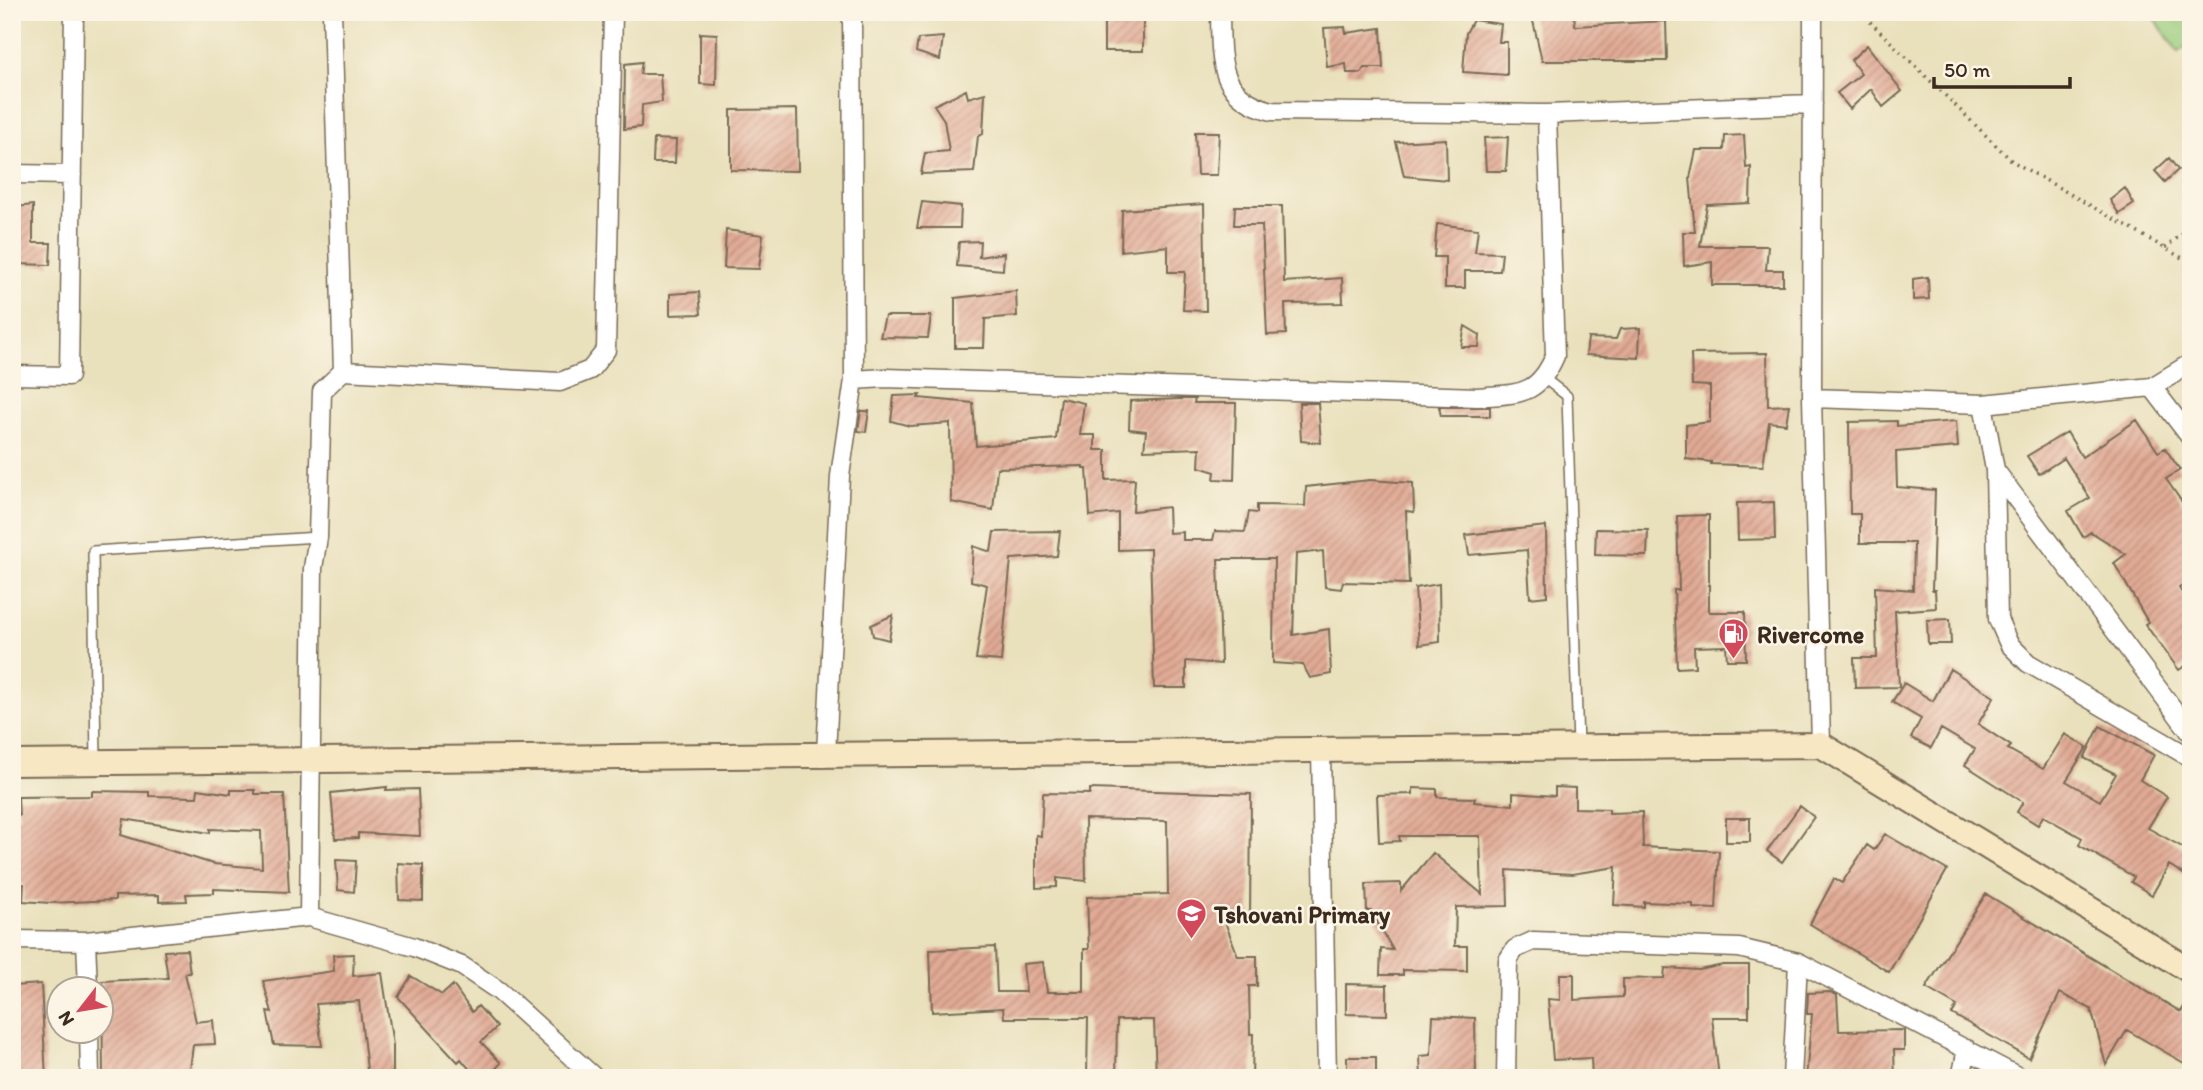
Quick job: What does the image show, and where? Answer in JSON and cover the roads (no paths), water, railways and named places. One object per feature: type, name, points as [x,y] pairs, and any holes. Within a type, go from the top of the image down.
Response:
[{"type":"street","points":[[12,375],[69,376],[74,12]]},
{"type":"street","points":[[309,916],[313,568],[318,537],[322,391],[342,371],[332,12]]},
{"type":"street","points":[[342,371],[560,382],[590,370],[606,350],[613,12]]},
{"type":"street","points":[[826,754],[840,476],[854,380],[852,12]]},
{"type":"street","points":[[1220,12],[1221,63],[1233,91],[1251,106],[1272,111],[1548,114],[1813,104]]},
{"type":"street","points":[[1813,12],[1812,398],[1821,745]]},
{"type":"street","points":[[854,380],[899,378],[1479,397],[1523,392],[1545,379],[1555,356],[1548,114]]},
{"type":"street","points":[[12,174],[72,175]]},
{"type":"street","points":[[1812,398],[1983,404],[2152,387],[2191,363]]},
{"type":"street","points":[[2152,387],[2191,438]]},
{"type":"street","points":[[1983,404],[1994,470],[1998,619],[2009,644],[2028,663],[2191,758]]},
{"type":"street","points":[[1994,470],[2191,733]]},
{"type":"street","points":[[12,763],[1821,745],[2191,971]]},
{"type":"street","points":[[1321,750],[1327,1078]]},
{"type":"street","points":[[12,940],[86,941],[309,916],[414,947],[462,966],[499,990],[595,1078]]},
{"type":"street","points":[[86,941],[87,974]]},
{"type":"street","points":[[1506,1078],[1508,960],[1515,949],[1533,941],[1739,948],[1798,962],[2021,1078]]},
{"type":"street","points":[[1792,1078],[1798,962]]},
{"type":"street","points":[[89,1044],[90,1078]]},
{"type":"street","points":[[1961,1078],[1967,1049]]},
{"type":"lane","points":[[1545,379],[1567,396],[1578,748]]},
{"type":"lane","points":[[96,762],[93,551],[318,537]]},
{"type":"place","name":"Rivercome","points":[[1734,661]]},
{"type":"place","name":"Tshovani Primary","points":[[1191,941]]}]
